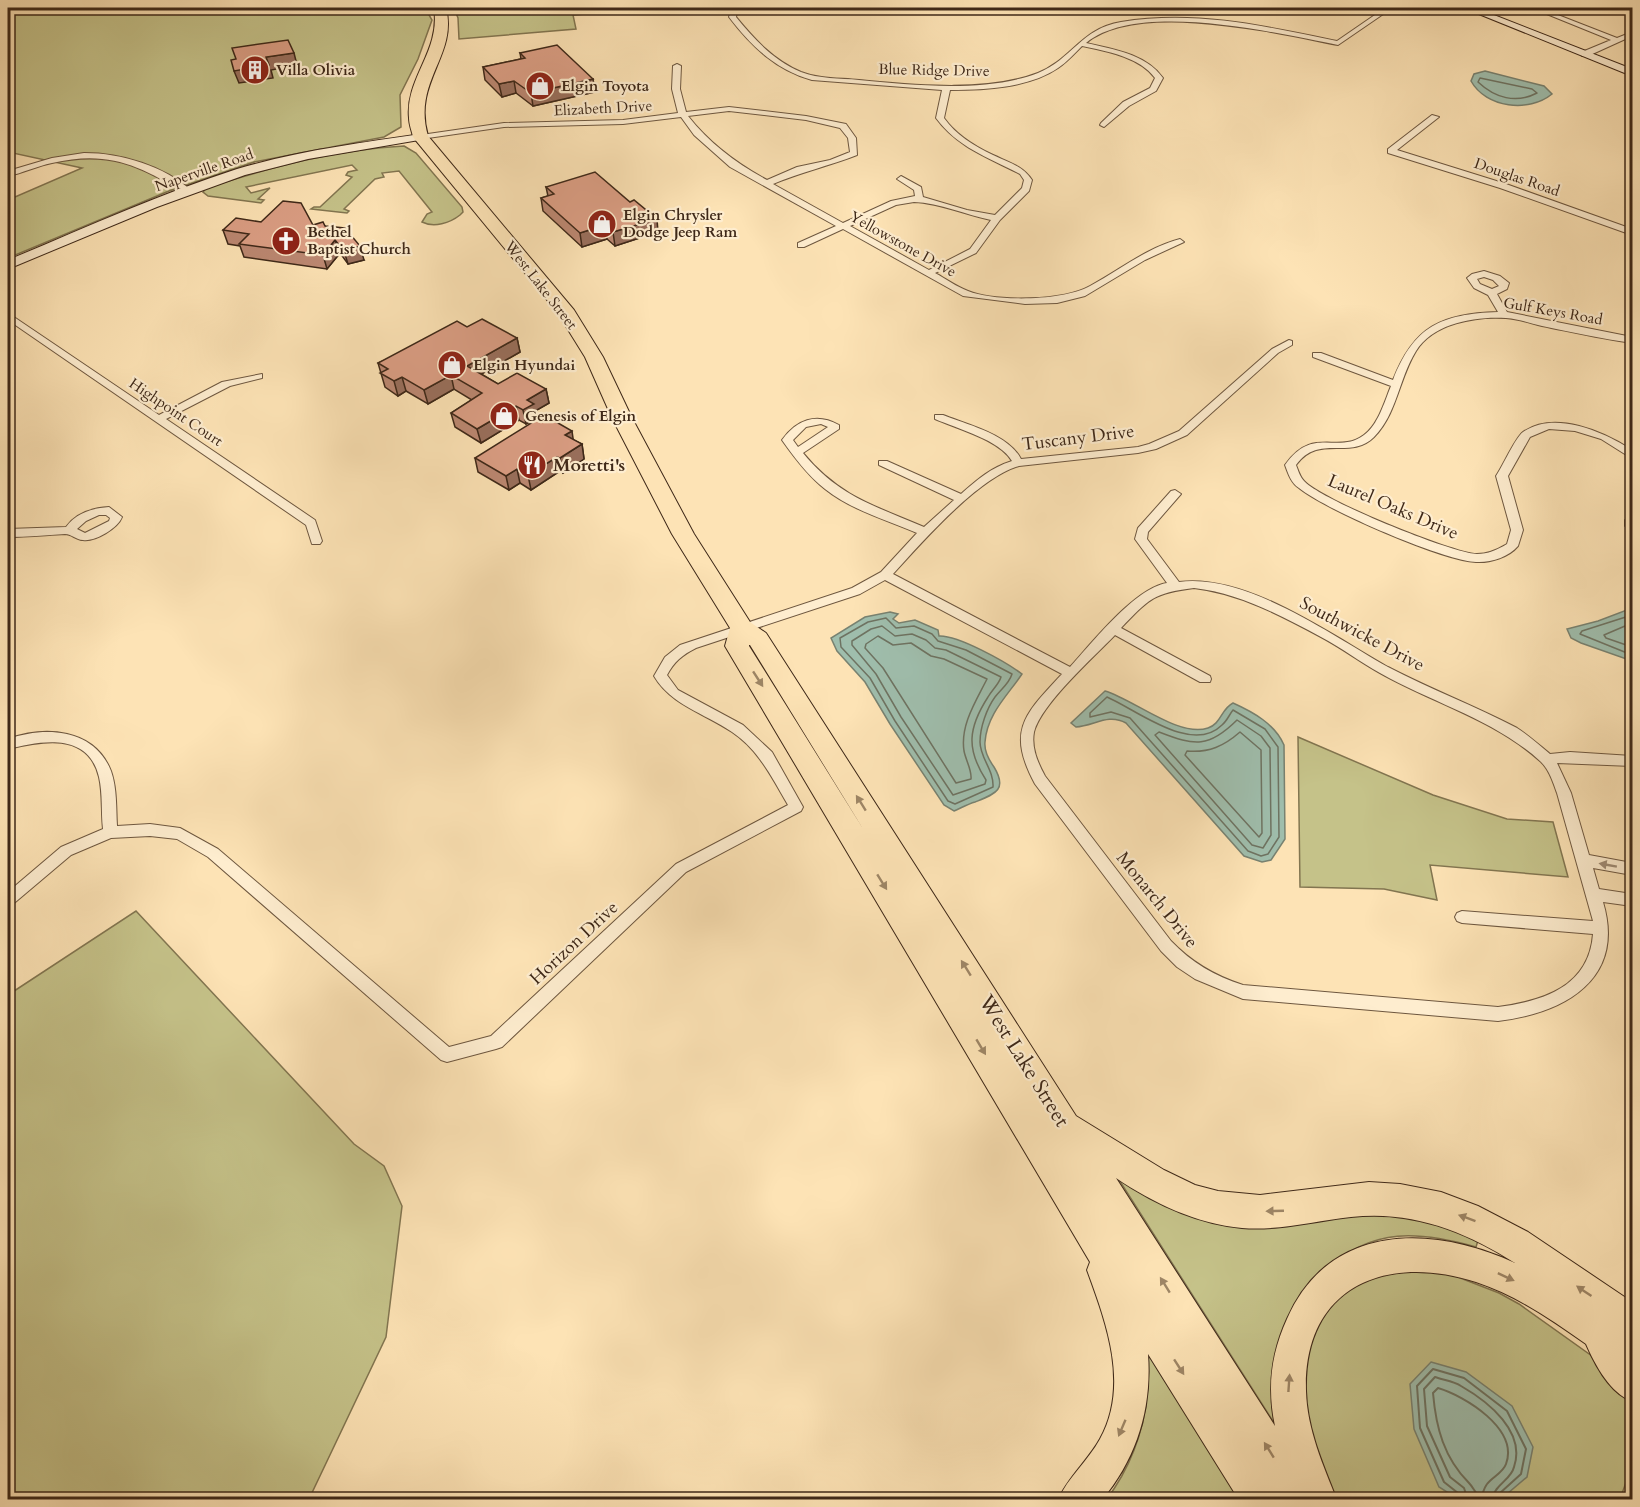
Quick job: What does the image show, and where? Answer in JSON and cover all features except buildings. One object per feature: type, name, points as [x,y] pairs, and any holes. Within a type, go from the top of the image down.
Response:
[{"type":"highway","name":"West Lake Street","points":[[440,8],[443,22],[438,43],[421,81],[414,111],[421,137],[565,310],[594,357],[622,418],[683,534],[742,628],[758,639],[1300,1500]]},
{"type":"highway","name":"West Lake Street","points":[[742,628],[737,646],[897,907],[1090,1230],[1261,1500]]},
{"type":"highway","points":[[1064,1125],[1136,1175],[1173,1194],[1203,1204],[1242,1211],[1281,1211],[1387,1199],[1440,1209],[1478,1223],[1518,1246],[1632,1323]]},
{"type":"highway","points":[[1077,1500],[1107,1463],[1126,1419],[1132,1366],[1128,1338],[1090,1230]]},
{"type":"highway","points":[[1318,1500],[1293,1426],[1288,1390],[1291,1360],[1302,1321],[1329,1285],[1358,1265],[1389,1255],[1424,1254],[1474,1264],[1525,1286],[1632,1355]]},
{"type":"highway","points":[[1591,1327],[1632,1383]]},
{"type":"street","name":"Blue Ridge Drive","points":[[735,8],[732,17],[752,40],[774,61],[791,72],[812,78],[947,86],[993,85],[1035,76],[1061,63],[1081,44],[1104,28],[1131,23],[1174,19],[1226,20],[1338,43],[1389,8]]},
{"type":"street","points":[[1469,8],[1632,73]]},
{"type":"street","points":[[1536,8],[1617,40]]},
{"type":"street","points":[[1226,20],[1228,9]]},
{"type":"street","points":[[1585,54],[1632,34]]},
{"type":"street","points":[[1081,44],[1105,49],[1146,65],[1158,74],[1159,78],[1153,89],[1126,104],[1104,125]]},
{"type":"street","name":"Yellowstone Drive","points":[[677,66],[676,88],[683,115],[697,133],[733,165],[966,294],[988,298],[1061,300],[1081,295],[1137,264],[1161,247],[1180,242]]},
{"type":"street","points":[[927,274],[972,251],[997,218],[1026,189],[1028,180],[1023,172],[956,138],[946,128],[940,118],[947,86]]},
{"type":"street","name":"Elizabeth Drive","points":[[421,137],[504,125],[622,122],[729,109],[806,118],[843,126],[852,138],[854,153],[832,162],[800,169],[768,183]]},
{"type":"street","name":"Douglas Road","points":[[1435,117],[1391,151],[1503,186],[1632,232]]},
{"type":"street","name":"Naperville Road","points":[[8,265],[188,190],[243,172],[292,159],[421,137]]},
{"type":"street","points":[[8,174],[68,158],[101,156],[128,160],[188,190]]},
{"type":"street","points":[[901,179],[918,189],[919,199]]},
{"type":"street","points":[[801,245],[894,203],[919,199],[997,218]]},
{"type":"street","points":[[1492,293],[1504,315]]},
{"type":"street","name":"Gulf Keys Road","points":[[1380,420],[1415,342],[1428,332],[1449,322],[1504,315],[1632,340]]},
{"type":"street","name":"Highpoint Court","points":[[8,316],[311,523],[316,541]]},
{"type":"street","name":"Tuscany Drive","points":[[742,628],[856,591],[885,575],[925,532],[988,476],[1001,468],[1018,463],[1138,450],[1168,441],[1183,433],[1275,351],[1289,343]]},
{"type":"street","points":[[1317,355],[1396,385]]},
{"type":"street","points":[[159,419],[226,384],[258,376]]},
{"type":"street","points":[[939,417],[994,440],[1011,450],[1018,463]]},
{"type":"street","name":"Laurel Oaks Drive","points":[[1380,420],[1368,437],[1358,442],[1310,446],[1297,453],[1290,465],[1299,483],[1318,497],[1433,546],[1472,558],[1495,556],[1512,546],[1517,530],[1502,476],[1526,435],[1548,426],[1576,428],[1605,436],[1632,454]]},
{"type":"street","points":[[798,452],[821,479],[834,490],[925,532]]},
{"type":"street","points":[[883,463],[962,499]]},
{"type":"street","points":[[8,483],[8,490]]},
{"type":"street","points":[[1175,494],[1142,531],[1141,539],[1176,585]]},
{"type":"street","points":[[8,533],[70,530]]},
{"type":"street","points":[[885,575],[1071,673]]},
{"type":"street","name":"Southwicke Drive","points":[[1071,673],[1141,600],[1152,592],[1176,585],[1208,585],[1231,590],[1313,627],[1384,670],[1514,733],[1546,759],[1557,774],[1564,792],[1593,894]]},
{"type":"street","name":"Horizon Drive","points":[[110,832],[150,830],[180,834],[213,853],[447,1055],[496,1042],[681,868],[796,807],[767,756],[738,729],[673,693],[660,676],[669,658],[688,646],[742,628]]},
{"type":"street","points":[[1113,629],[1205,678]]},
{"type":"street","name":"Monarch Drive","points":[[1071,673],[1030,723],[1025,742],[1026,754],[1032,768],[1166,946],[1186,966],[1211,981],[1243,992],[1498,1014],[1519,1013],[1548,1004],[1576,987],[1594,963],[1600,944],[1601,928],[1593,894]]},
{"type":"street","points":[[8,744],[17,739],[54,735],[87,746],[104,770],[110,832],[66,851],[8,900]]},
{"type":"street","points":[[1546,759],[1570,757],[1632,761]]},
{"type":"street","points":[[1583,860],[1632,869]]},
{"type":"street","points":[[1593,894],[1632,900]]},
{"type":"street","points":[[1462,917],[1601,928]]},
{"type":"shaded area","points":[[8,8],[425,8],[432,20],[418,59],[400,95],[401,127],[384,137],[254,162],[169,191],[8,258],[8,200],[82,168],[8,152]]},
{"type":"shaded area","points":[[454,8],[667,8],[573,15],[576,29],[459,39],[458,18]]},
{"type":"shaded area","points":[[404,146],[416,153],[462,207],[463,212],[460,215],[442,224],[432,225],[422,222],[427,214],[432,212],[399,171],[382,173],[384,177],[375,179],[344,209],[349,211],[347,213],[311,209],[320,207],[352,177],[346,175],[348,172],[357,170],[352,165],[246,187],[251,193],[270,188],[258,199],[264,200],[261,203],[208,196],[203,192],[206,188],[254,173],[329,155]]},
{"type":"shaded area","points":[[1298,737],[1433,795],[1507,819],[1553,822],[1568,877],[1430,865],[1437,900],[1384,889],[1300,887]]},
{"type":"shaded area","points":[[136,911],[354,1144],[384,1166],[402,1206],[386,1337],[309,1499],[8,1499],[8,995]]},
{"type":"shaded area","points":[[1114,1172],[1137,1186],[1352,1214],[1414,1215],[1479,1237],[1476,1247],[1416,1236],[1380,1239],[1344,1255],[1326,1269],[1283,1437]]},
{"type":"shaded area","points":[[1389,1268],[1450,1274],[1499,1293],[1519,1304],[1606,1366],[1628,1394],[1632,1403],[1632,1466],[1620,1499],[1333,1500],[1307,1435],[1304,1362],[1319,1320],[1345,1289]]},
{"type":"shaded area","points":[[1143,1343],[1239,1499],[1106,1500],[1122,1476],[1143,1423],[1147,1389]]},
{"type":"water","points":[[1485,71],[1544,86],[1552,94],[1532,104],[1508,105],[1497,102],[1478,90],[1471,81],[1474,74]]},
{"type":"water","points":[[1632,608],[1632,661],[1581,643],[1571,638],[1567,629],[1598,621]]},
{"type":"water","points":[[890,612],[898,614],[893,619],[899,623],[915,620],[938,630],[939,636],[969,644],[994,656],[1022,674],[994,714],[987,732],[985,749],[998,775],[999,786],[988,796],[954,811],[944,805],[865,682],[837,651],[831,638],[865,617]]},
{"type":"water","points":[[1105,691],[1184,728],[1196,730],[1212,726],[1233,703],[1256,715],[1275,731],[1284,745],[1285,839],[1271,860],[1262,862],[1244,856],[1126,723],[1113,719],[1076,727],[1071,723]]},
{"type":"water","points":[[1431,1362],[1466,1372],[1512,1406],[1533,1447],[1527,1477],[1501,1499],[1458,1499],[1439,1487],[1414,1429],[1410,1384]]},
{"type":"place","name":"Villa Olivia","points":[[255,70]]},
{"type":"place","name":"Elgin Toyota","points":[[540,86]]},
{"type":"place","name":"Elgin Chrysler Dodge Jeep Ram","points":[[602,224]]},
{"type":"place","name":"Bethel Baptist Church","points":[[286,241]]},
{"type":"place","name":"Elgin Hyundai","points":[[452,365]]},
{"type":"place","name":"Genesis of Elgin","points":[[504,416]]},
{"type":"place","name":"Moretti's","points":[[532,465]]}]
